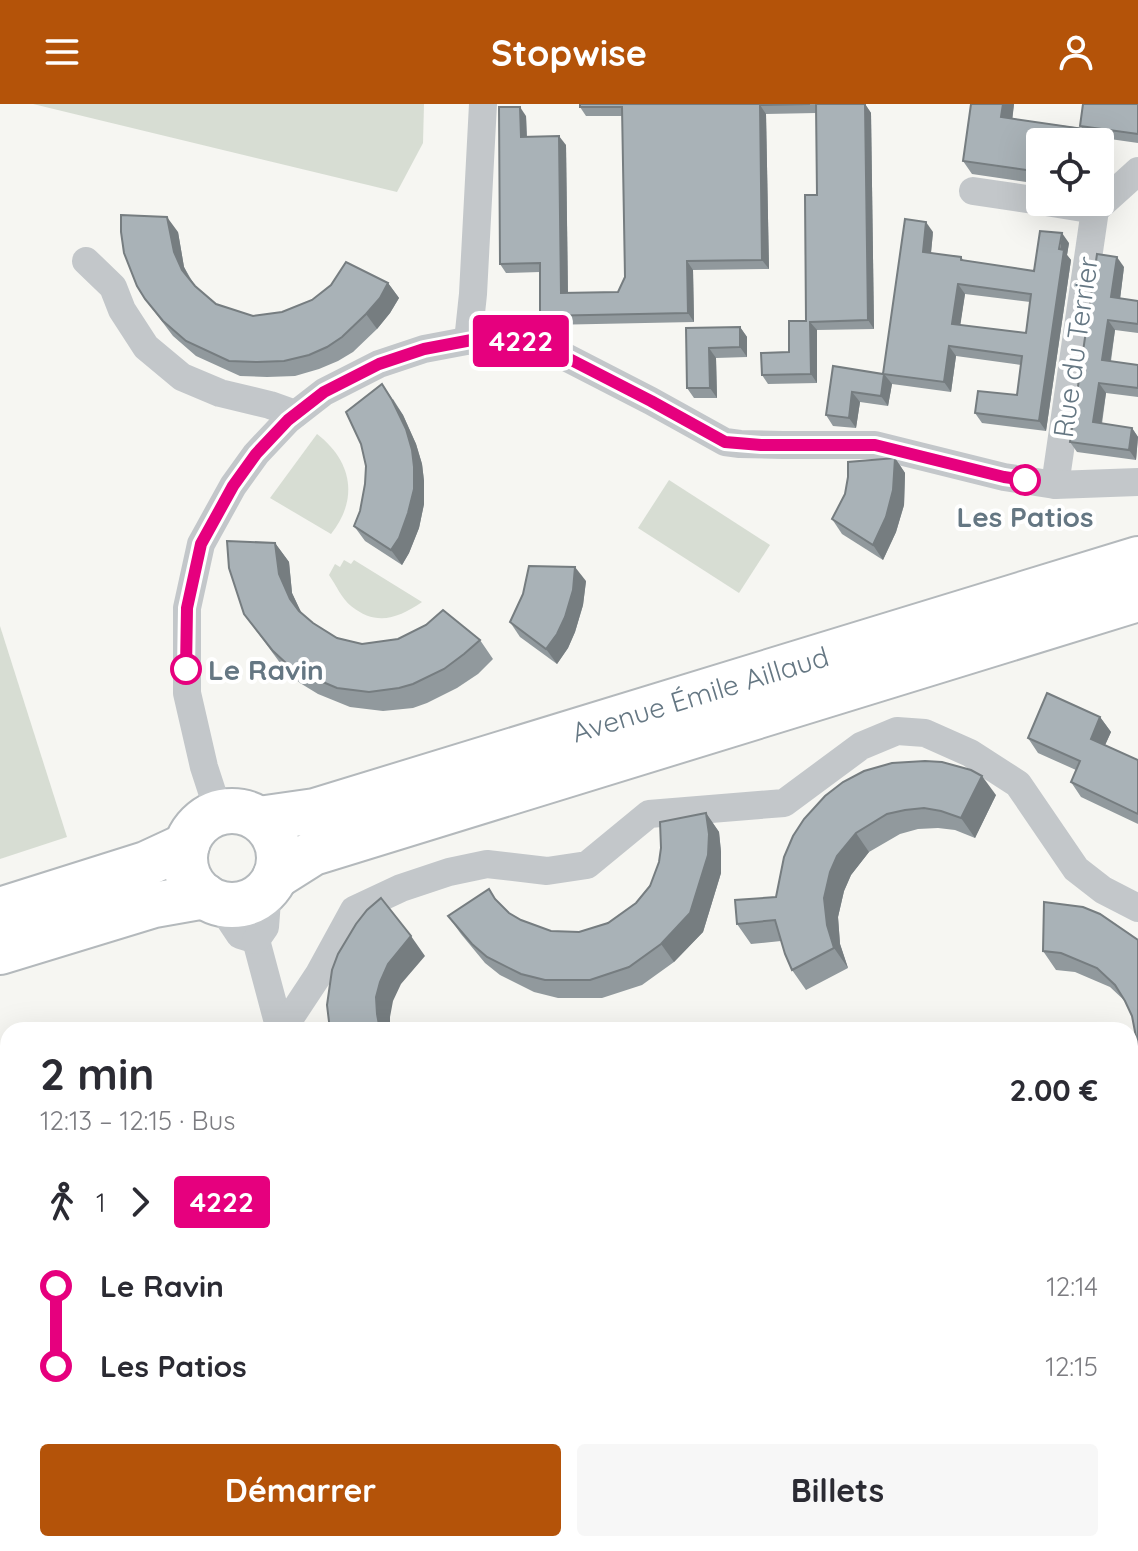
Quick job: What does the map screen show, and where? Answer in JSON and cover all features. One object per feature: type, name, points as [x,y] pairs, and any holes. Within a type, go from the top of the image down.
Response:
[{"type":"main road","name":"Avenue Émile Aillaud","points":[[239,816],[315,811],[1138,559]]},
{"type":"main road","name":"Avenue Émile Aillaud","points":[[272,882],[313,853],[1138,599]]},
{"type":"main road","points":[[239,816],[271,831],[279,861],[272,882],[258,897],[232,905],[212,899],[195,886],[185,859],[194,831],[205,820],[239,816]]},
{"type":"main road","points":[[0,910],[146,864],[187,845]]},
{"type":"main road","points":[[0,952],[154,905],[212,899]]},
{"type":"street","points":[[468,341],[485,106]]},
{"type":"street","points":[[1114,193],[1138,171]]},
{"type":"street","points":[[973,191],[1026,199]]},
{"type":"street","name":"Rue du Terrier","points":[[1055,485],[1094,216]]},
{"type":"street","points":[[86,261],[113,287],[122,310],[146,347],[182,377],[220,393],[295,414]]},
{"type":"street","points":[[239,816],[204,767],[187,693],[187,608],[201,544],[233,486],[256,454],[295,414],[324,392],[379,364],[424,349],[468,341],[497,338],[523,341],[550,349],[725,442],[875,445],[1004,477],[1055,485],[1138,482]]},
{"type":"street","points":[[286,1022],[319,974],[354,910],[401,888],[487,864],[547,871],[587,865],[649,814],[784,803],[861,746],[897,731],[925,733],[970,753],[1018,784],[1076,869],[1103,890],[1138,908]]},
{"type":"street","points":[[256,940],[265,927],[272,882]]},
{"type":"street","points":[[212,899],[240,935],[256,940]]},
{"type":"street","points":[[256,940],[279,1022]]},
{"type":"shaded area","points":[[33,104],[424,104],[423,143],[397,192]]},
{"type":"shaded area","points":[[317,434],[338,456],[348,481],[346,507],[331,534],[270,498]]},
{"type":"shaded area","points":[[669,480],[770,545],[739,593],[638,528]]},
{"type":"shaded area","points":[[344,560],[351,564],[354,560],[422,602],[387,618],[361,613],[345,600],[329,575],[335,564],[340,567]]},
{"type":"shaded area","points":[[0,626],[67,837],[0,859]]},
{"type":"building","points":[[580,104],[810,104],[760,105],[762,260],[687,261],[688,313],[540,316],[540,263],[500,264],[499,107],[520,107],[521,137],[559,136],[561,293],[618,292],[625,277],[622,107],[580,107]]},
{"type":"building","points":[[816,104],[865,104],[868,320],[810,322],[811,374],[762,375],[761,353],[789,352],[789,321],[806,321],[805,195],[817,195]]},
{"type":"building","points":[[971,104],[1003,104],[1001,117],[1077,128],[1026,128],[1026,170],[963,161]]},
{"type":"building","points":[[1083,104],[1138,104],[1138,134],[1114,131],[1114,128],[1080,126]]},
{"type":"building","points":[[121,215],[167,217],[174,252],[182,270],[195,286],[216,304],[253,316],[282,312],[312,300],[331,285],[346,262],[388,283],[366,314],[327,347],[284,361],[229,361],[186,341],[163,321],[145,299],[124,253]]},
{"type":"building","points":[[905,219],[926,222],[923,252],[1034,271],[1040,231],[1062,233],[1059,249],[1064,250],[1039,421],[975,413],[978,391],[1017,395],[1022,356],[949,346],[944,382],[884,374],[881,396],[852,392],[849,418],[826,415],[833,366],[883,374]],"holes":[[[958,284],[1031,294],[1026,333],[952,324]]]},
{"type":"building","points":[[1097,254],[1117,257],[1111,297],[1138,301],[1138,324],[1108,320],[1102,360],[1138,365],[1138,388],[1099,383],[1093,422],[1132,428],[1129,450],[1070,442]]},
{"type":"building","points":[[740,327],[740,347],[709,348],[710,388],[687,388],[686,328]]},
{"type":"building","points":[[382,384],[406,429],[414,467],[414,489],[408,513],[391,550],[354,526],[360,511],[366,466],[361,444],[346,412]]},
{"type":"building","points":[[895,458],[893,490],[886,517],[873,545],[832,519],[845,494],[848,462]]},
{"type":"building","points":[[227,541],[275,543],[279,574],[290,599],[313,623],[337,638],[362,644],[398,639],[426,625],[443,610],[480,640],[444,669],[413,684],[369,692],[337,688],[287,664],[244,614],[229,568]]},
{"type":"building","points":[[529,566],[575,567],[573,590],[565,617],[546,649],[510,622],[523,594]]},
{"type":"building","points":[[1047,693],[1100,717],[1091,739],[1138,760],[1138,814],[1071,782],[1080,761],[1028,738]]},
{"type":"building","points":[[942,762],[982,776],[961,818],[924,808],[905,810],[887,814],[856,833],[837,856],[824,898],[834,948],[792,970],[775,920],[737,924],[735,900],[776,897],[784,857],[793,836],[825,796],[864,771],[892,763]]},
{"type":"building","points":[[706,813],[708,855],[690,913],[661,944],[629,967],[590,980],[545,980],[521,974],[487,957],[448,916],[489,889],[509,913],[551,931],[579,932],[608,923],[636,903],[650,886],[659,862],[660,822]]},
{"type":"building","points":[[381,898],[411,936],[388,964],[380,982],[376,997],[378,1022],[329,1022],[327,1005],[332,970],[338,954],[367,910]]},
{"type":"building","points":[[1044,902],[1083,907],[1100,914],[1138,940],[1138,1022],[1133,1022],[1115,985],[1097,968],[1061,953],[1043,951]]},
{"type":"bus line","name":"4222","points":[[186,669],[187,608],[201,544],[233,486],[256,454],[288,420],[324,392],[379,364],[424,349],[477,339],[523,341],[550,349],[725,442],[875,445],[1025,480]]},
{"type":"place","name":"Les Patios","points":[[1025,480]]},
{"type":"place","name":"Le Ravin","points":[[186,669]]}]
